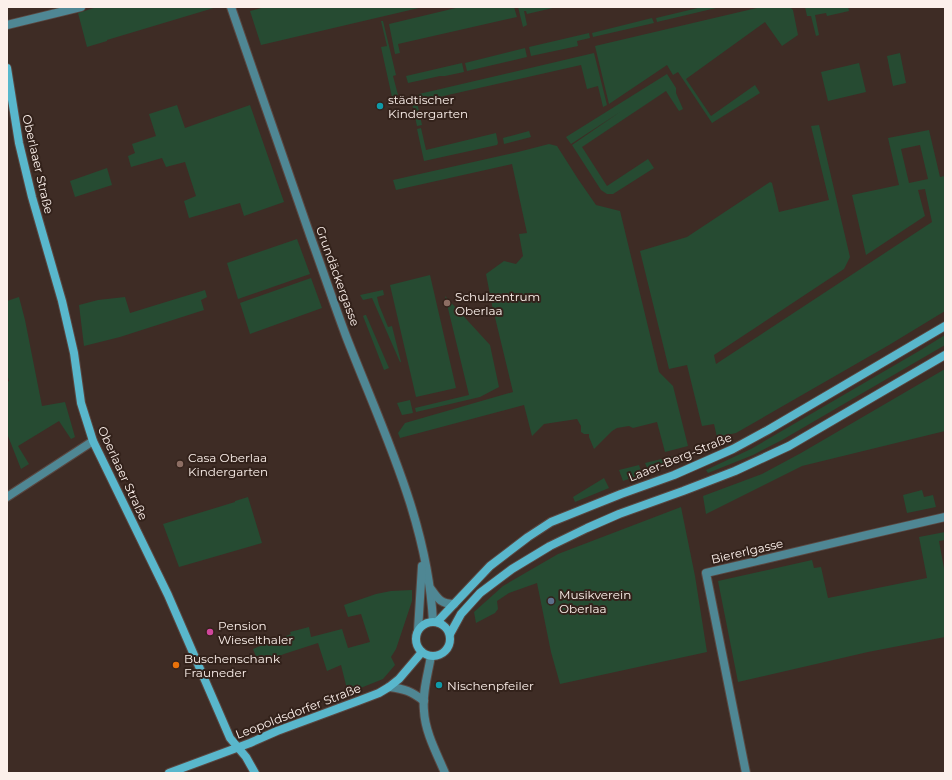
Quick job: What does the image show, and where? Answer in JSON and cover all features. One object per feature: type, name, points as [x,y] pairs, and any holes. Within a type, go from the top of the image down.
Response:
[{"type":"main road","name":"Oberlaaer Straße","points":[[7,68],[19,143],[32,196],[62,301],[74,353],[81,403],[93,441],[168,594],[230,738],[256,773]]},
{"type":"main road","name":"Laaer-Berg-Straße","points":[[435,622],[490,566],[523,540],[551,522],[733,450],[945,326]]},
{"type":"main road","points":[[450,634],[443,625],[435,622],[427,623],[418,630],[416,637],[417,645],[422,652],[431,656],[436,656],[446,651],[450,642],[450,634],[461,614],[480,593],[512,569],[550,546],[619,514],[736,471],[790,446],[945,354]]},
{"type":"main road","name":"Leopoldsdorfer Straße","points":[[169,773],[238,748],[277,731],[379,693],[399,679],[422,652]]},
{"type":"street","points":[[7,26],[81,7]]},
{"type":"street","name":"Grundäckergasse","points":[[231,7],[339,317],[407,494],[418,530],[430,587],[435,622]]},
{"type":"street","points":[[7,497],[93,441]]},
{"type":"street","name":"Biererlgasse","points":[[746,773],[706,573],[945,517]]},
{"type":"street","name":"Grundäckergasse","points":[[418,630],[423,553]]},
{"type":"street","name":"Grundäckergasse","points":[[430,587],[437,598],[443,602],[454,604]]},
{"type":"street","points":[[431,656],[425,687],[424,712],[425,721],[444,773]]},
{"type":"street","points":[[389,687],[405,689],[424,701]]},
{"type":"green space","points":[[97,7],[217,7],[87,47],[78,13]]},
{"type":"green space","points":[[265,7],[423,7],[261,45],[250,11]]},
{"type":"green space","points":[[460,7],[514,7],[517,17],[398,44],[400,53],[395,54],[389,24]]},
{"type":"green space","points":[[518,7],[557,7],[527,14],[526,11],[524,11],[527,25],[523,27]]},
{"type":"green space","points":[[702,7],[716,8],[657,22],[656,18]]},
{"type":"green space","points":[[761,7],[790,7],[793,10],[798,35],[782,46],[765,22],[686,79],[711,116],[755,85],[760,93],[712,123],[678,72],[673,75],[667,65],[609,104],[595,46]]},
{"type":"green space","points":[[805,7],[848,7],[849,11],[827,16],[826,13],[815,15],[819,35],[816,36],[811,16],[807,16]]},
{"type":"green space","points":[[652,18],[654,23],[593,37],[592,33]]},
{"type":"green space","points":[[381,21],[383,21],[396,75],[393,76],[398,95],[392,97],[381,47],[387,46]]},
{"type":"green space","points":[[589,33],[590,38],[577,41],[578,46],[531,56],[529,47]]},
{"type":"green space","points":[[525,48],[527,57],[467,71],[465,63]]},
{"type":"green space","points":[[594,53],[607,105],[603,107],[598,86],[587,89],[581,65],[417,102],[422,125],[417,126],[412,103],[419,94]]},
{"type":"green space","points":[[900,53],[906,83],[893,86],[887,56]]},
{"type":"green space","points":[[462,63],[464,72],[408,83],[406,76]]},
{"type":"green space","points":[[859,63],[866,92],[828,101],[821,72]]},
{"type":"green space","points":[[667,74],[676,88],[676,93],[683,109],[679,111],[666,91],[582,147],[607,186],[648,159],[654,168],[613,194],[607,194],[601,190],[572,145],[620,112],[571,144],[566,137]]},
{"type":"green space","points":[[177,105],[185,128],[250,105],[284,202],[244,216],[240,203],[189,218],[184,201],[196,196],[185,162],[166,167],[162,158],[131,167],[128,156],[135,153],[132,144],[156,136],[149,114]]},
{"type":"green space","points":[[819,125],[850,257],[844,269],[714,355],[716,364],[932,222],[925,189],[918,190],[925,216],[866,255],[852,195],[899,185],[888,138],[929,130],[940,177],[945,176],[945,311],[736,433],[717,437],[714,424],[702,426],[687,365],[669,369],[640,251],[687,237],[770,182],[772,183],[779,212],[829,200],[811,126]],"holes":[[[920,145],[928,179],[909,183],[901,149]]]},
{"type":"green space","points":[[421,128],[426,150],[496,133],[498,143],[497,145],[424,161],[417,129]]},
{"type":"green space","points":[[529,131],[531,137],[504,144],[503,138]]},
{"type":"green space","points":[[549,144],[557,146],[596,205],[620,211],[659,372],[673,386],[688,446],[665,452],[657,422],[633,428],[629,426],[617,428],[594,449],[589,434],[584,434],[581,432],[581,426],[577,419],[544,424],[532,436],[524,405],[400,438],[398,433],[405,423],[513,392],[486,274],[504,261],[516,264],[523,256],[519,234],[527,233],[512,164],[396,190],[393,180]]},
{"type":"green space","points":[[107,168],[112,185],[75,197],[70,181]]},
{"type":"green space","points":[[297,239],[310,274],[238,299],[227,263]]},
{"type":"green space","points":[[430,275],[456,388],[416,397],[390,285]]},
{"type":"green space","points":[[311,278],[322,308],[250,334],[240,303]]},
{"type":"green space","points":[[205,290],[207,297],[201,300],[204,310],[120,337],[84,346],[79,305],[98,300],[125,297],[130,313]]},
{"type":"green space","points":[[383,290],[384,295],[377,297],[379,305],[388,327],[392,326],[401,362],[372,298],[363,300],[360,295]]},
{"type":"green space","points":[[445,296],[490,345],[499,387],[480,397],[416,412],[415,408],[469,395]]},
{"type":"green space","points":[[19,297],[42,406],[65,402],[75,437],[71,439],[59,421],[18,446],[29,464],[21,469],[7,436],[7,382],[9,381],[7,374],[7,301]]},
{"type":"green space","points":[[365,315],[389,368],[384,370],[363,316]]},
{"type":"green space","points":[[945,335],[945,345],[782,440],[753,455],[708,473],[706,470],[751,449]]},
{"type":"green space","points":[[945,369],[945,431],[802,466],[706,514],[703,496],[762,474]]},
{"type":"green space","points":[[410,400],[413,413],[402,415],[397,403]]},
{"type":"green space","points":[[682,454],[685,458],[649,472],[645,463]]},
{"type":"green space","points":[[639,465],[642,474],[623,481],[619,470]]},
{"type":"green space","points":[[604,478],[609,488],[575,502],[573,497]]},
{"type":"green space","points":[[922,490],[924,497],[933,495],[936,507],[907,513],[903,495]]},
{"type":"green space","points":[[248,497],[262,543],[179,567],[163,524]]},
{"type":"green space","points":[[681,507],[695,576],[707,652],[560,684],[551,652],[537,583],[509,593],[497,601],[498,609],[495,613],[476,623],[474,612],[503,586],[558,554]]},
{"type":"green space","points":[[945,532],[945,540],[939,541],[945,574],[945,637],[868,652],[738,682],[718,581],[812,560],[814,568],[821,567],[828,598],[927,578],[919,537]]},
{"type":"green space","points":[[412,590],[412,601],[396,649],[391,657],[395,665],[383,679],[348,693],[341,665],[327,671],[318,643],[259,664],[253,649],[291,634],[290,632],[309,627],[311,637],[342,629],[348,648],[370,642],[361,614],[348,617],[344,605],[376,594],[391,591]]},
{"type":"place","name":"städtischer Kindergarten","points":[[380,106]]},
{"type":"place","name":"Schulzentrum Oberlaa","points":[[447,303]]},
{"type":"place","name":"Casa Oberlaa Kindergarten","points":[[180,464]]},
{"type":"place","name":"Musikverein Oberlaa","points":[[551,601]]},
{"type":"place","name":"Pension Wieselthaler","points":[[210,632]]},
{"type":"place","name":"Buschenschank Frauneder","points":[[176,665]]},
{"type":"place","name":"Nischenpfeiler","points":[[439,685]]}]
